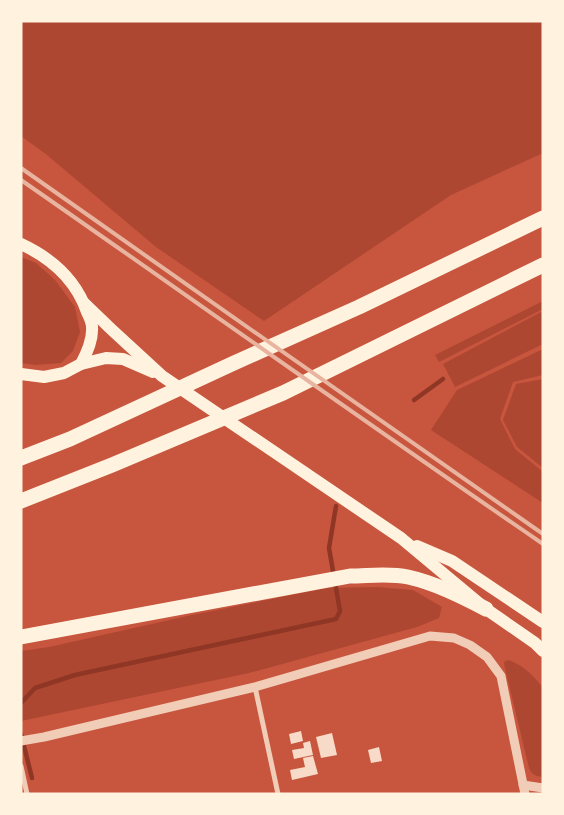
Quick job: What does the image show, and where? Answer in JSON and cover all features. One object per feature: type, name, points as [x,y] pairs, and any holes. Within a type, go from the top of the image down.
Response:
[{"type":"highway","points":[[21,458],[70,439],[350,311],[543,218]]},
{"type":"highway","points":[[21,501],[283,393],[543,265]]},
{"type":"highway","points":[[21,637],[350,576],[380,575],[406,577],[454,592],[486,609]]},
{"type":"main road","points":[[21,244],[44,256],[63,271],[78,291],[92,326],[88,351],[81,364]]},
{"type":"main road","points":[[84,303],[162,376],[401,538],[486,609],[535,643],[543,651]]},
{"type":"main road","points":[[21,374],[44,377],[64,373],[81,364],[106,358],[123,359],[162,376]]},
{"type":"main road","points":[[401,538],[452,561],[543,622]]},
{"type":"street","points":[[21,741],[255,687],[430,636],[454,638],[488,656],[501,676],[524,789],[543,788]]},
{"type":"street","points":[[255,687],[278,794]]},
{"type":"street","points":[[21,766],[27,794]]},
{"type":"shaded area","points":[[21,21],[543,21],[543,153],[451,195],[264,321],[156,247],[47,155],[21,136]]},
{"type":"shaded area","points":[[21,257],[36,263],[55,280],[75,307],[80,332],[73,351],[61,363],[36,365],[21,363]]},
{"type":"shaded area","points":[[543,301],[543,309],[439,362],[435,355]]},
{"type":"shaded area","points":[[543,311],[543,344],[455,387],[443,364]]},
{"type":"shaded area","points":[[543,349],[543,375],[513,382],[500,419],[515,449],[543,472],[543,503],[431,430],[457,390]]},
{"type":"shaded area","points":[[543,379],[543,468],[517,447],[503,420],[516,384]]},
{"type":"shaded area","points":[[377,587],[413,590],[442,607],[439,618],[417,627],[249,673],[21,721],[21,651],[49,647],[192,615],[327,588]]},
{"type":"shaded area","points":[[509,660],[528,671],[543,688],[543,777],[534,775],[529,768],[504,664],[505,661]]},
{"type":"building","points":[[301,731],[303,741],[291,744],[289,734]]},
{"type":"building","points":[[332,733],[337,755],[321,758],[316,737]]},
{"type":"building","points":[[310,741],[313,755],[294,759],[292,750],[304,748],[303,743]]},
{"type":"building","points":[[379,747],[382,761],[371,763],[368,750]]},
{"type":"building","points":[[313,756],[318,774],[292,780],[290,770],[305,767],[303,758]]},
{"type":"waterway","points":[[414,400],[443,379]]},
{"type":"waterway","points":[[21,703],[35,688],[75,675],[336,619],[340,611],[329,548],[336,506]]},
{"type":"waterway","points":[[21,734],[32,778]]},
{"type":"railway","points":[[21,168],[543,534]]},
{"type":"railway","points":[[21,180],[543,544]]}]
